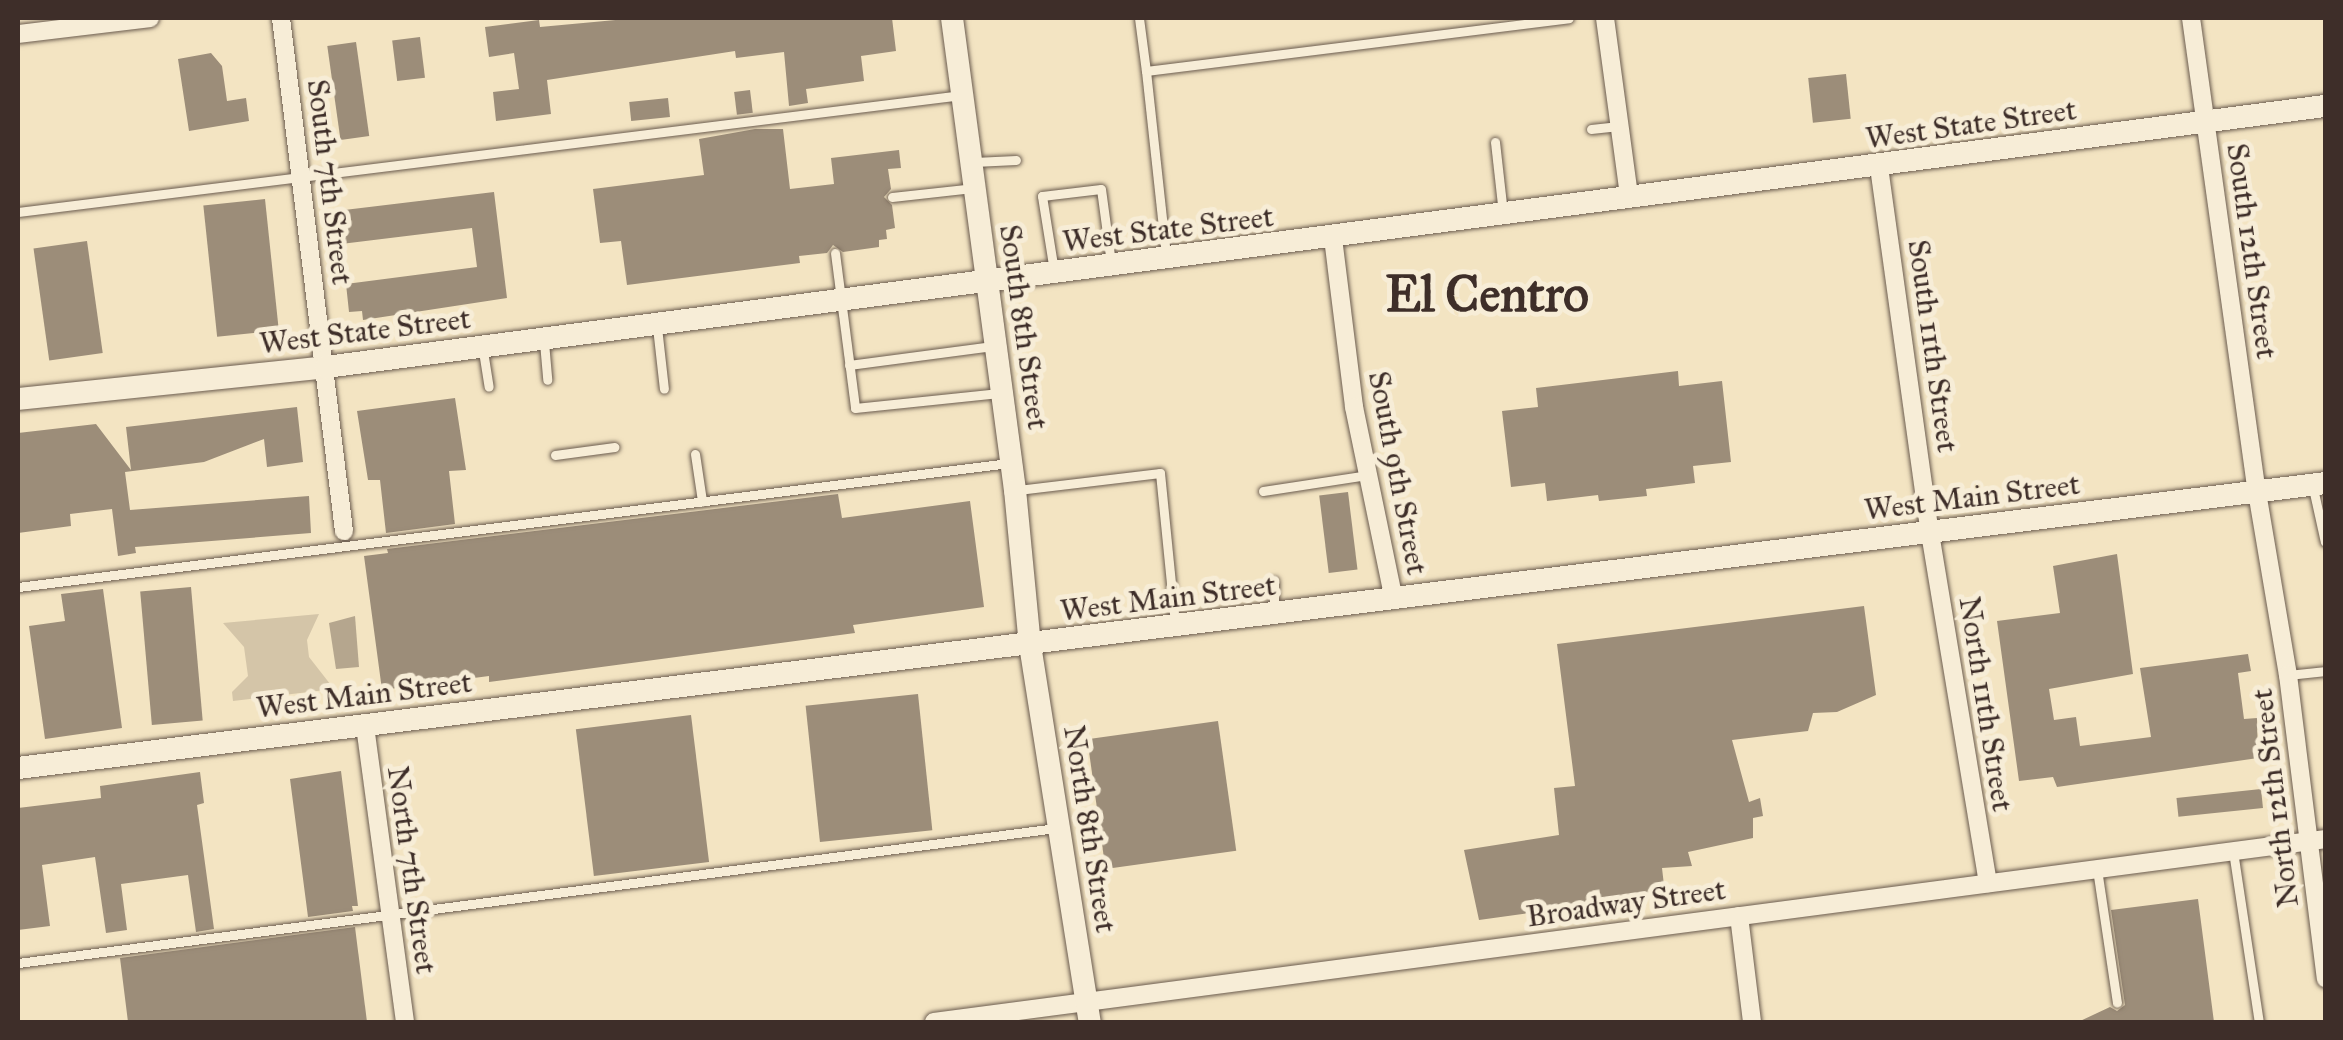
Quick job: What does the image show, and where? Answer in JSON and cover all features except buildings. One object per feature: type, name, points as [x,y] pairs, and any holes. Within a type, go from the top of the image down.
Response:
[{"type":"street","points":[[18,34],[150,18]]},
{"type":"street","name":"South 7th Street","points":[[281,18],[344,532]]},
{"type":"street","name":"South 8th Street","points":[[952,18],[1012,462],[1030,645]]},
{"type":"street","points":[[1605,18],[1629,196]]},
{"type":"street","name":"South 12th Street","points":[[2191,18],[2257,492]]},
{"type":"street","name":"West State Street","points":[[18,399],[326,367],[2326,106]]},
{"type":"street","name":"South 11th Street","points":[[1878,167],[1930,533]]},
{"type":"street","name":"South 9th Street","points":[[1333,238],[1367,475],[1394,600]]},
{"type":"street","name":"West Main Street","points":[[18,768],[2319,484]]},
{"type":"street","name":"North 12th Street","points":[[2257,492],[2317,841],[2326,979]]},
{"type":"street","name":"North 11th Street","points":[[1930,533],[1988,883]]},
{"type":"street","name":"North 8th Street","points":[[1030,645],[1089,1012]]},
{"type":"street","name":"North 7th Street","points":[[365,726],[405,1022]]},
{"type":"street","name":"Broadway Street","points":[[934,1022],[1089,1012],[1739,916],[2317,841]]},
{"type":"street","points":[[1739,916],[1752,1022]]},
{"type":"lane","points":[[1139,18],[1166,259]]},
{"type":"lane","points":[[1146,71],[1569,18]]},
{"type":"lane","points":[[18,212],[962,95]]},
{"type":"lane","points":[[1590,129],[1620,126]]},
{"type":"lane","points":[[1495,142],[1504,214]]},
{"type":"lane","points":[[971,162],[1016,160]]},
{"type":"lane","points":[[892,197],[975,188]]},
{"type":"lane","points":[[1054,273],[1042,196],[1101,190],[1112,266]]},
{"type":"lane","points":[[835,252],[855,408],[1002,392]]},
{"type":"lane","points":[[656,325],[664,390]]},
{"type":"lane","points":[[544,339],[547,380]]},
{"type":"lane","points":[[850,365],[996,346]]},
{"type":"lane","points":[[482,347],[489,387]]},
{"type":"lane","points":[[555,454],[614,447]]},
{"type":"lane","points":[[695,454],[702,501]]},
{"type":"lane","points":[[18,587],[1012,462]]},
{"type":"lane","points":[[1015,490],[1160,473],[1176,627]]},
{"type":"lane","points":[[1262,491],[1367,475]]},
{"type":"lane","points":[[2319,484],[2325,542]]},
{"type":"lane","points":[[1274,581],[1274,615]]},
{"type":"lane","points":[[2288,675],[2326,670]]},
{"type":"lane","points":[[18,962],[1060,828]]},
{"type":"lane","points":[[2233,851],[2259,1022]]},
{"type":"lane","points":[[2097,869],[2117,1003]]},
{"type":"shaded area","points":[[319,614],[307,640],[309,657],[334,689],[233,701],[232,692],[248,676],[244,647],[223,623]]},
{"type":"shaded area","points":[[355,616],[359,667],[336,669],[329,623]]},
{"type":"district","name":"El Centro","points":[[1487,295]]}]
